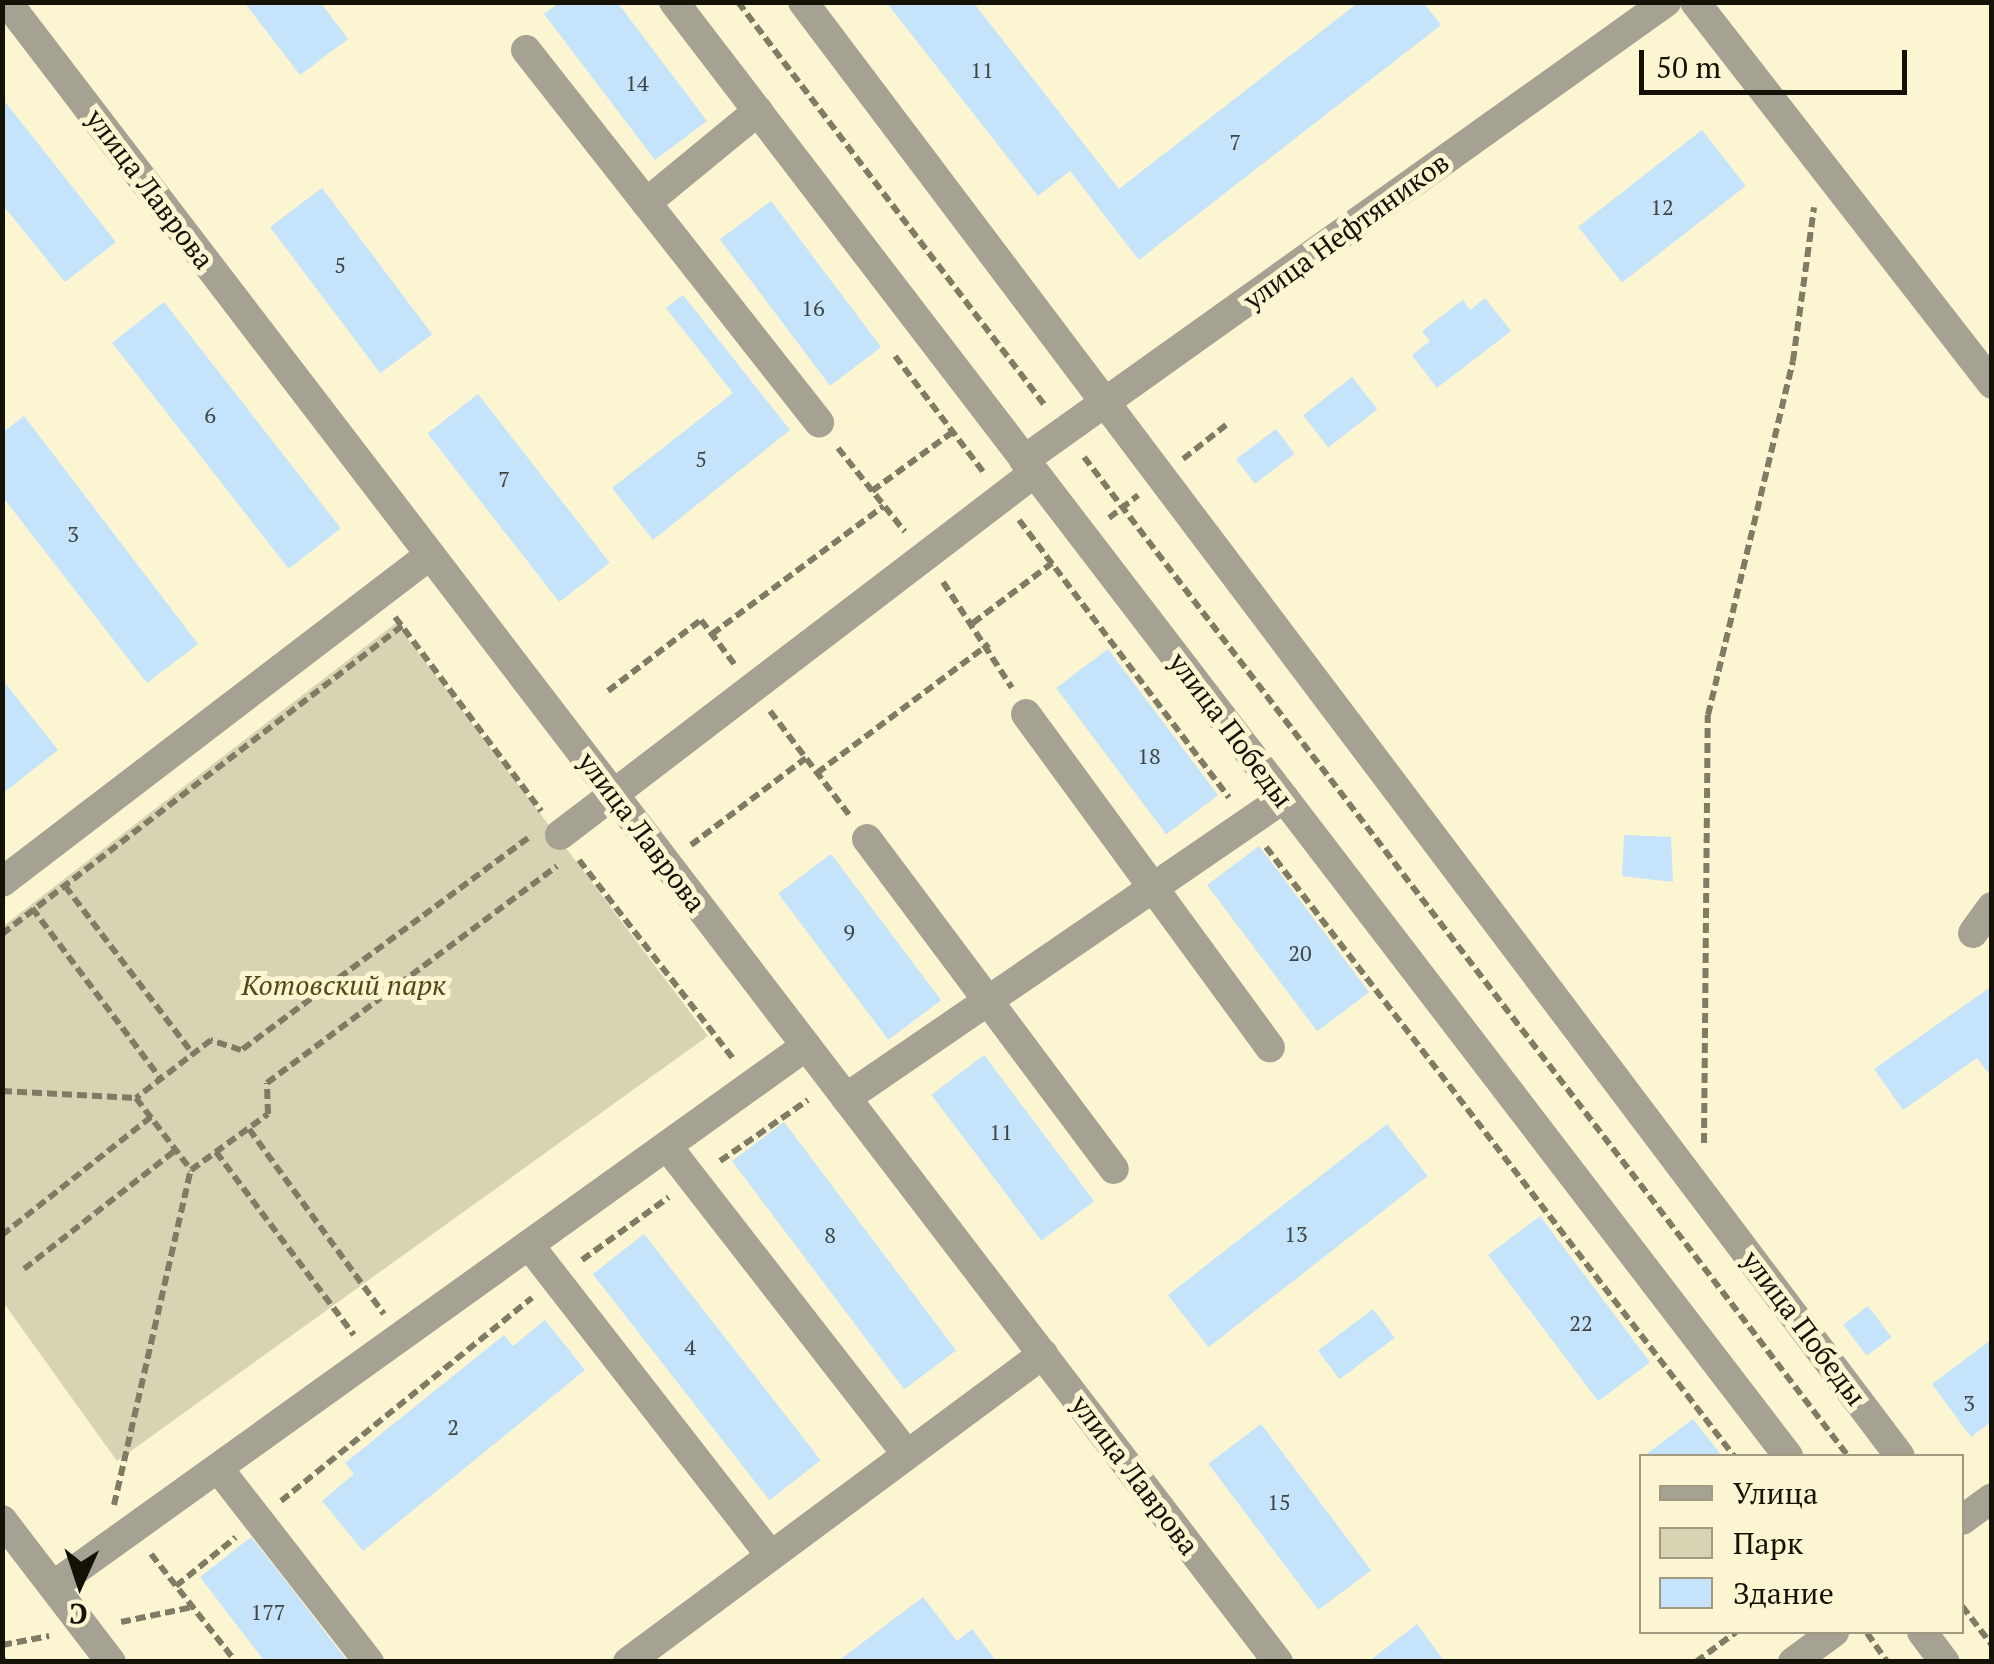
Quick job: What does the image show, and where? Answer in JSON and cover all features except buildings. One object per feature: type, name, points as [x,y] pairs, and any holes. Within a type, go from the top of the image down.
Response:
[{"type":"street","name":"улица Лаврова","points":[[7,2],[1278,1662]]},
{"type":"street","name":"улица Победы","points":[[674,2],[1786,1454]]},
{"type":"street","name":"улица Победы","points":[[804,2],[1898,1454]]},
{"type":"street","name":"улица Нефтяников","points":[[556,841],[1002,497],[1065,432],[1666,2]]},
{"type":"street","points":[[1696,2],[1992,384]]},
{"type":"street","points":[[526,50],[819,424]]},
{"type":"street","points":[[646,204],[758,112]]},
{"type":"street","points":[[6,880],[430,555]]},
{"type":"street","points":[[1026,714],[1151,892],[1270,1047]]},
{"type":"street","points":[[840,1090],[989,1002],[1284,798]]},
{"type":"street","points":[[867,839],[1114,1169]]},
{"type":"street","points":[[1973,933],[1992,906]]},
{"type":"street","points":[[53,1586],[806,1046]]},
{"type":"street","points":[[667,1146],[906,1452]]},
{"type":"street","points":[[528,1245],[767,1552]]},
{"type":"street","points":[[628,1662],[767,1552],[1042,1354]]},
{"type":"street","points":[[218,1468],[369,1662]]},
{"type":"street","points":[[1964,1519],[1992,1498]]},
{"type":"street","points":[[2,1520],[111,1662]]},
{"type":"street","points":[[1793,1662],[1831,1634]]},
{"type":"street","points":[[1924,1634],[1945,1662]]},
{"type":"path","points":[[738,2],[1846,1454]]},
{"type":"path","points":[[1705,1148],[1708,716],[1793,361],[1822,166]]},
{"type":"path","points":[[895,356],[1248,824],[1732,1454]]},
{"type":"path","points":[[872,491],[954,431]]},
{"type":"path","points":[[712,634],[884,506]]},
{"type":"path","points":[[608,691],[701,620],[867,839]]},
{"type":"path","points":[[2,934],[402,626]]},
{"type":"path","points":[[817,773],[989,644]]},
{"type":"path","points":[[666,864],[806,758]]},
{"type":"path","points":[[2,1091],[136,1098],[211,1040],[240,1050],[556,841]]},
{"type":"path","points":[[103,1550],[191,1170],[268,1114],[267,1082],[556,841]]},
{"type":"path","points":[[40,853],[193,1054]]},
{"type":"path","points":[[6,880],[34,910],[161,1079]]},
{"type":"path","points":[[176,1586],[556,1279],[693,1180],[840,1090]]},
{"type":"path","points":[[136,1098],[191,1170]]},
{"type":"path","points":[[2,1235],[151,1117]]},
{"type":"path","points":[[248,1129],[400,1337]]},
{"type":"path","points":[[24,1269],[176,1150]]},
{"type":"path","points":[[216,1152],[371,1358]]},
{"type":"path","points":[[132,1530],[236,1662]]},
{"type":"path","points":[[1964,1609],[1992,1645]]},
{"type":"path","points":[[1696,1662],[1733,1634]]},
{"type":"path","points":[[1867,1634],[1887,1662]]},
{"type":"green space","name":"Котовский парк","points":[[396,623],[708,1036],[117,1461],[3,1302],[2,927]]}]
